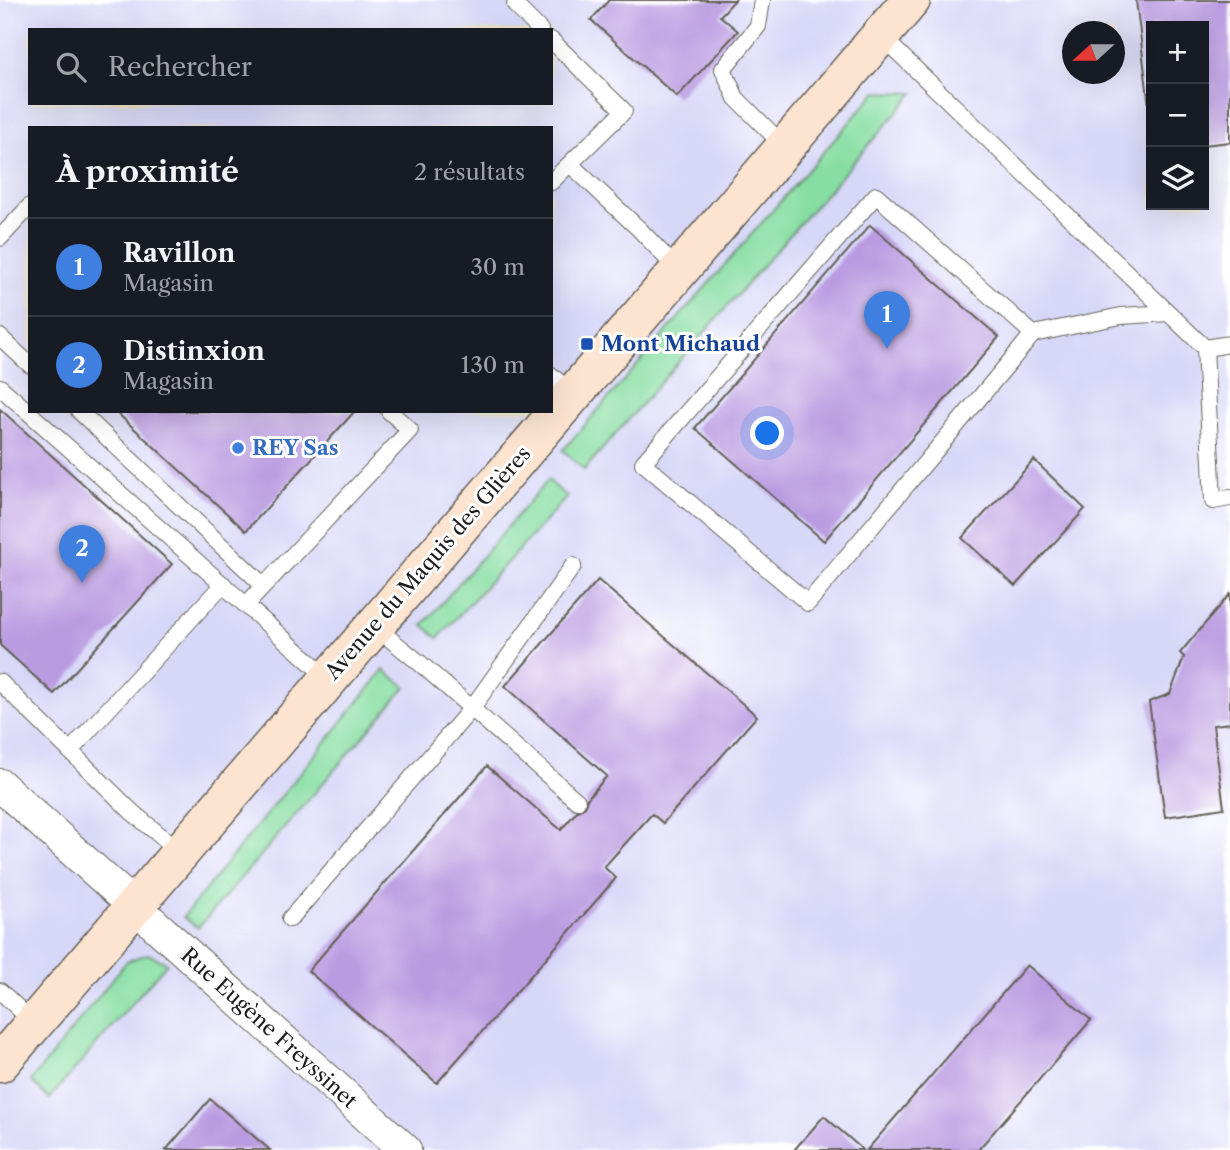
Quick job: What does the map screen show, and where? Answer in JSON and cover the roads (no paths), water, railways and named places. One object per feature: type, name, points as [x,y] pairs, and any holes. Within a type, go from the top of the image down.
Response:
[{"type":"main road","name":"Avenue du Maquis des Glières","points":[[562,385],[679,271],[881,36],[907,2]]},
{"type":"main road","name":"Avenue du Maquis des Glières","points":[[0,1063],[374,626],[540,413]]},
{"type":"street","name":"Rue Eugène Freyssinet","points":[[0,785],[405,1150]]},
{"type":"lane","points":[[762,0],[758,26],[723,69],[736,98],[785,147]]},
{"type":"lane","points":[[515,5],[538,28]]},
{"type":"lane","points":[[881,36],[1205,348],[1213,501],[1230,498]]},
{"type":"lane","points":[[553,42],[624,111],[553,180]]},
{"type":"lane","points":[[570,164],[679,271]]},
{"type":"lane","points":[[1033,334],[876,195],[643,463],[808,603],[1033,334],[1121,316],[1169,313]]},
{"type":"lane","points":[[0,238],[28,208]]},
{"type":"lane","points":[[0,337],[28,363]]},
{"type":"lane","points":[[1205,348],[1230,344]]},
{"type":"lane","points":[[0,387],[28,412]]},
{"type":"lane","points":[[29,413],[329,679]]},
{"type":"lane","points":[[81,413],[264,586]]},
{"type":"lane","points":[[247,604],[410,430],[391,413]]},
{"type":"lane","points":[[290,919],[471,708],[573,566]]},
{"type":"lane","points":[[71,751],[223,584]]},
{"type":"lane","points":[[374,626],[577,801]]},
{"type":"lane","points":[[0,682],[132,812],[180,852]]},
{"type":"lane","points":[[0,991],[34,1023]]},
{"type":"place","name":"Mont Michaud","points":[[587,344]]},
{"type":"place","name":"Ravillon","points":[[887,349]]},
{"type":"place","name":"REY Sas","points":[[238,448]]},
{"type":"place","name":"Distinxion","points":[[82,583]]}]
